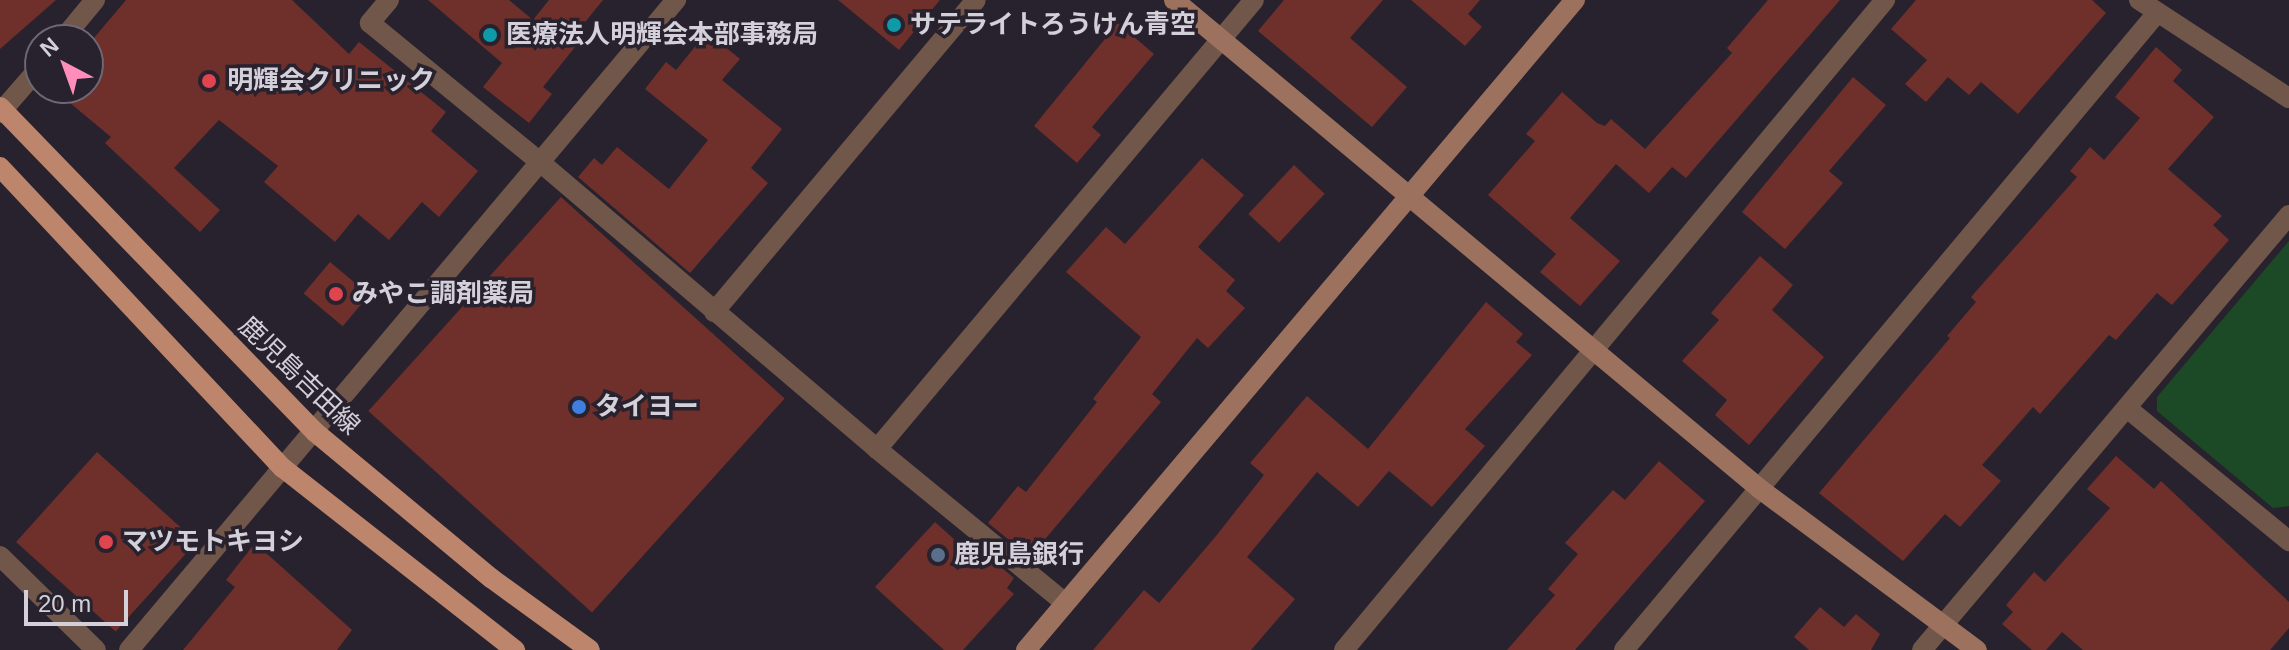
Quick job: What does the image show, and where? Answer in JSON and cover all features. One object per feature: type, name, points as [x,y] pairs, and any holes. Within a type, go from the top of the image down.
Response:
[{"type":"main road","name":"鹿児島吉田線","points":[[1,110],[315,432],[491,578],[590,650]]},
{"type":"main road","points":[[0,167],[283,468],[515,650]]},
{"type":"street","points":[[75,24],[95,0]]},
{"type":"street","points":[[389,0],[370,23],[540,162],[877,449],[1063,601]]},
{"type":"street","points":[[129,650],[676,0]]},
{"type":"street","points":[[714,312],[976,0]]},
{"type":"street","points":[[1174,0],[1593,354],[1760,489],[1941,628],[1977,650]]},
{"type":"street","points":[[877,449],[1254,0]]},
{"type":"street","points":[[1026,650],[1063,601],[1409,199],[1575,0]]},
{"type":"street","points":[[1344,650],[1885,0]]},
{"type":"street","points":[[2139,0],[2289,98]]},
{"type":"street","points":[[1624,650],[2157,13]]},
{"type":"street","points":[[1,110],[24,85]]},
{"type":"street","points":[[1922,650],[2289,215]]},
{"type":"street","points":[[2127,408],[2287,535]]},
{"type":"street","points":[[0,556],[96,650]]},
{"type":"green space","points":[[2289,241],[2289,506],[2273,508],[2157,411],[2157,397]]},
{"type":"building","points":[[0,0],[56,0],[29,24],[24,24],[24,28],[0,49]]},
{"type":"building","points":[[126,0],[292,0],[349,54],[359,42],[446,112],[431,131],[478,171],[439,217],[422,202],[389,240],[358,214],[335,242],[264,182],[278,166],[219,120],[174,168],[220,210],[200,232],[105,143],[111,137],[71,104],[104,104],[104,26]]},
{"type":"building","points":[[428,0],[509,0],[533,20],[549,0],[603,0],[569,42],[575,47],[543,87],[552,94],[529,123],[483,87],[502,63]]},
{"type":"building","name":"サテライトろうけん青空","points":[[838,0],[940,0],[899,50]]},
{"type":"building","points":[[1284,0],[1383,0],[1350,38],[1407,87],[1372,127],[1258,31]]},
{"type":"building","points":[[1411,0],[1480,0],[1468,14],[1482,27],[1465,46]]},
{"type":"building","points":[[1768,0],[1840,0],[1686,178],[1672,167],[1649,193],[1616,164],[1570,218],[1620,261],[1580,306],[1540,272],[1556,254],[1488,195],[1535,141],[1526,134],[1562,92],[1597,123],[1605,126],[1611,119],[1645,149],[1732,53],[1727,48]]},
{"type":"building","points":[[1916,0],[2092,0],[2106,13],[2018,114],[1981,82],[1969,95],[1948,77],[1926,102],[1905,84],[1927,60],[1891,29]]},
{"type":"building","points":[[1118,23],[1154,54],[1092,127],[1101,135],[1077,163],[1034,126]]},
{"type":"building","points":[[707,32],[740,59],[722,80],[782,129],[751,168],[768,183],[690,273],[578,177],[594,158],[602,165],[617,147],[669,189],[708,140],[645,89],[666,62],[676,70]]},
{"type":"building","points":[[2156,47],[2182,70],[2173,81],[2214,117],[2168,169],[2222,216],[2213,225],[2229,240],[2172,305],[2157,293],[2116,340],[2109,335],[2040,414],[2033,407],[1982,465],[2001,481],[1960,527],[1945,514],[1903,561],[1819,493],[1950,338],[1947,336],[1976,302],[1971,297],[2077,177],[2070,171],[2090,147],[2104,160],[2140,118],[2115,97]]},
{"type":"building","points":[[1853,77],[1886,105],[1829,171],[1843,183],[1785,249],[1742,212]]},
{"type":"building","points":[[1202,158],[1244,195],[1198,247],[1235,280],[1226,291],[1245,308],[1208,348],[1197,338],[1152,394],[1161,402],[1030,557],[988,523],[1018,486],[1026,492],[1097,402],[1093,399],[1141,337],[1066,272],[1106,227],[1125,244]]},
{"type":"building","points":[[1294,165],[1325,194],[1279,243],[1248,214]]},
{"type":"building","name":"タイヨー","points":[[561,197],[785,398],[592,612],[368,411]]},
{"type":"building","points":[[1760,256],[1793,285],[1772,310],[1824,357],[1749,445],[1715,415],[1727,400],[1682,361],[1719,320],[1711,313]]},
{"type":"building","name":"みやこ調剤薬局","points":[[330,262],[369,295],[343,326],[304,293]]},
{"type":"building","points":[[1486,302],[1523,334],[1516,342],[1532,355],[1465,429],[1485,446],[1432,507],[1389,471],[1358,507],[1317,472],[1247,557],[1295,599],[1251,650],[1093,650],[1144,590],[1159,603],[1216,536],[1264,475],[1250,463],[1307,396],[1368,449]]},
{"type":"building","name":"マツモトキヨシ","points":[[97,452],[197,542],[116,632],[16,542]]},
{"type":"building","points":[[2116,456],[2154,489],[2161,481],[2289,602],[2289,628],[2270,650],[2083,650],[2062,632],[2046,650],[2032,650],[2002,624],[2013,612],[2006,605],[2034,572],[2045,582],[2110,508],[2087,489]]},
{"type":"building","points":[[1659,461],[1705,501],[1575,650],[1507,650],[1555,595],[1548,589],[1578,554],[1565,543],[1613,490],[1625,500]]},
{"type":"building","name":"鹿児島銀行","points":[[935,522],[966,550],[972,543],[1014,578],[1007,588],[1014,594],[963,650],[944,650],[875,587]]},
{"type":"building","points":[[255,543],[352,630],[337,650],[183,650],[235,587],[226,580]]},
{"type":"building","points":[[1820,607],[1844,627],[1856,614],[1880,634],[1871,650],[1809,650],[1794,637]]},
{"type":"place","name":"サテライトろうけん青空","points":[[894,25]]},
{"type":"place","name":"医療法人明輝会本部事務局","points":[[490,35]]},
{"type":"place","name":"明輝会クリニック","points":[[209,81]]},
{"type":"place","name":"みやこ調剤薬局","points":[[336,294]]},
{"type":"place","name":"タイヨー","points":[[579,407]]},
{"type":"place","name":"マツモトキヨシ","points":[[106,542]]},
{"type":"place","name":"鹿児島銀行","points":[[938,555]]}]
